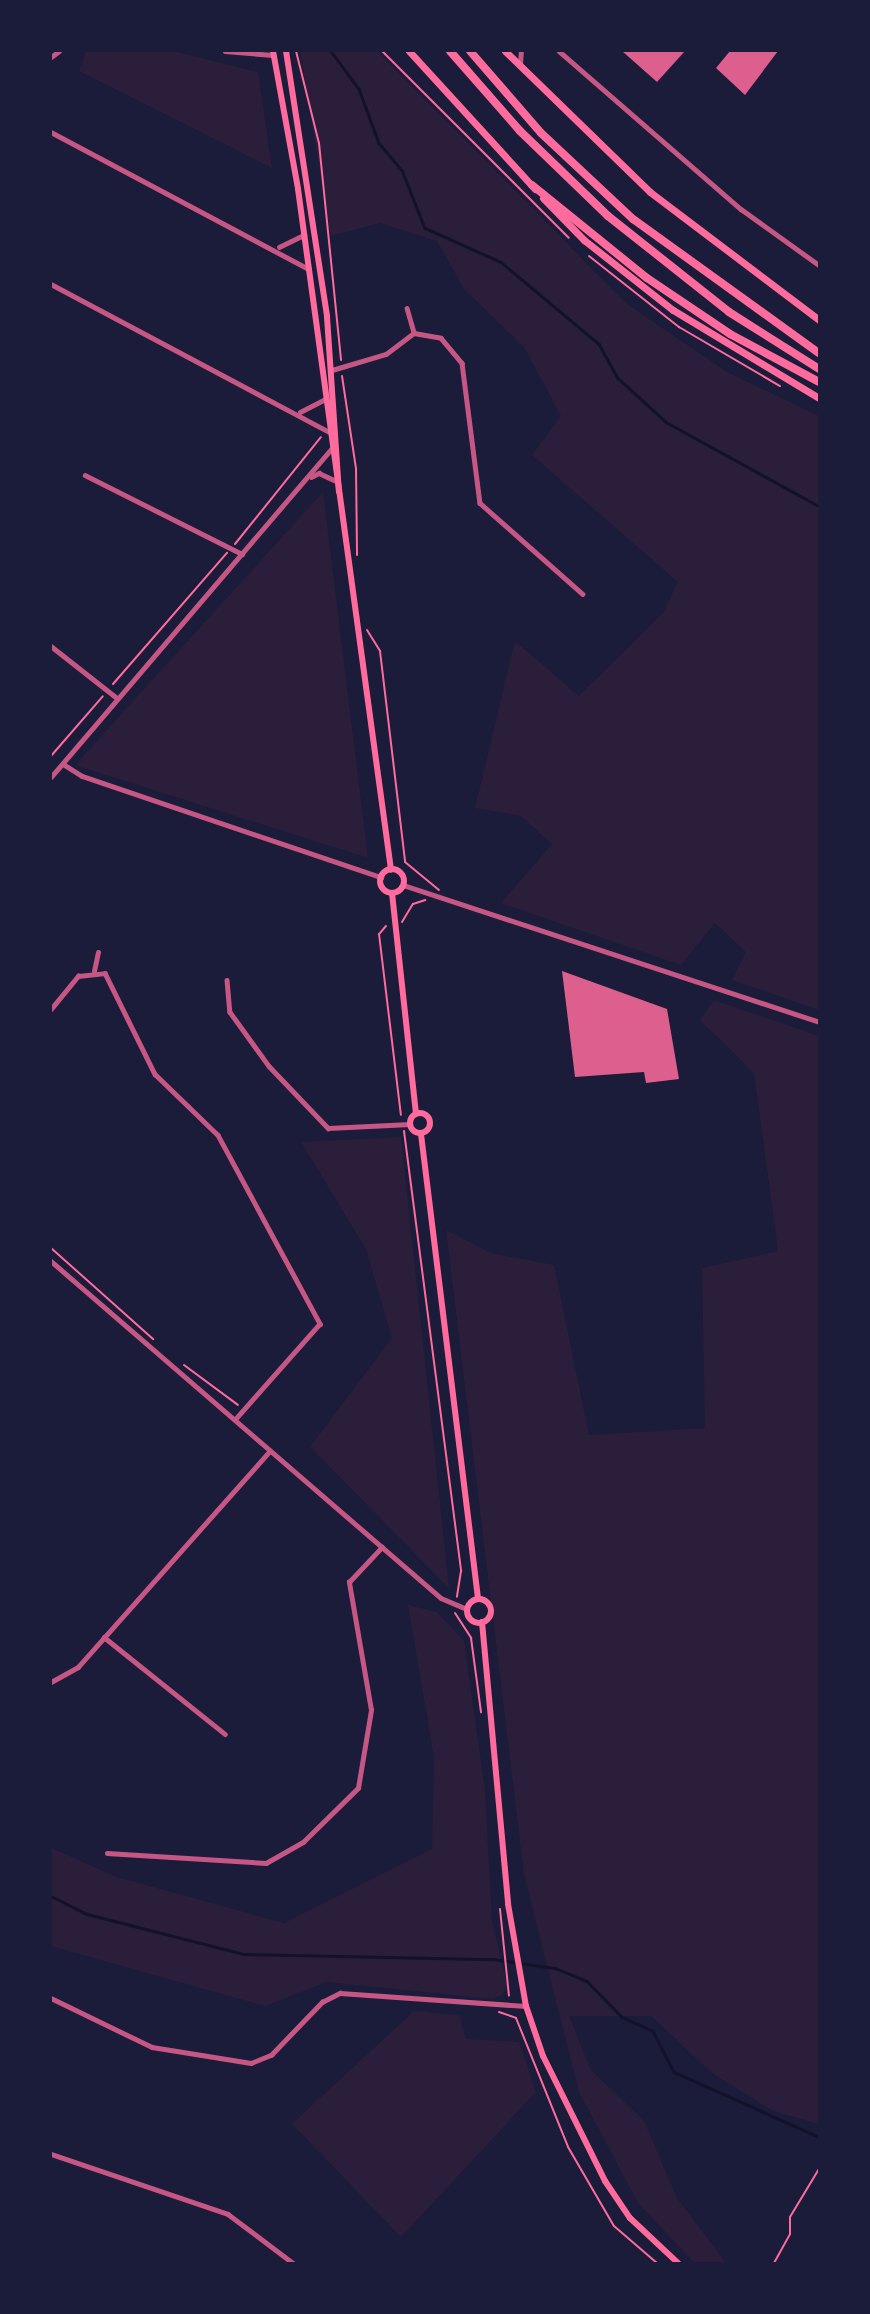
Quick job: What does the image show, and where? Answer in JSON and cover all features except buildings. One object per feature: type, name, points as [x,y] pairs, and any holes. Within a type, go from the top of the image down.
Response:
[{"type":"highway","points":[[450,51],[520,131],[608,216],[729,312],[819,369]]},
{"type":"highway","points":[[470,51],[541,133],[633,219],[819,353]]},
{"type":"highway","points":[[532,185],[647,278],[730,334],[819,382]]},
{"type":"main road","points":[[409,51],[532,185],[644,289],[729,347],[819,398]]},
{"type":"main road","points":[[505,51],[650,192],[819,320]]},
{"type":"main road","points":[[339,501],[331,449],[325,432],[325,399],[319,342],[304,235],[273,53],[286,52],[332,370],[339,501],[391,870]]},
{"type":"main road","points":[[391,870],[381,877],[382,888],[392,893]]},
{"type":"main road","points":[[391,870],[401,874],[403,885],[392,893]]},
{"type":"main road","points":[[392,893],[416,1114],[410,1124],[421,1134],[478,1598],[491,1607],[482,1622],[516,1958],[521,1984],[543,2056],[605,2181],[630,2218],[678,2263]]},
{"type":"main road","points":[[416,1114],[430,1122],[421,1134]]},
{"type":"main road","points":[[478,1598],[467,1609],[472,1621],[482,1622]]},
{"type":"street","points":[[51,57],[59,51]]},
{"type":"street","points":[[225,51],[273,53]]},
{"type":"street","points":[[520,66],[522,51]]},
{"type":"street","points":[[559,51],[741,209],[819,265]]},
{"type":"street","points":[[51,132],[278,247],[309,269]]},
{"type":"street","points":[[278,247],[304,235]]},
{"type":"street","points":[[51,284],[299,412],[325,432]]},
{"type":"street","points":[[407,308],[414,333]]},
{"type":"street","points":[[332,370],[386,354],[414,333],[441,338],[462,363],[480,503],[487,515],[583,594]]},
{"type":"street","points":[[319,342],[332,370],[324,391]]},
{"type":"street","points":[[299,412],[325,399]]},
{"type":"street","points":[[51,777],[331,449]]},
{"type":"street","points":[[307,480],[319,472],[334,480]]},
{"type":"street","points":[[85,475],[242,554]]},
{"type":"street","points":[[51,646],[117,698]]},
{"type":"street","points":[[63,764],[82,776],[381,877]]},
{"type":"street","points":[[403,885],[819,1022]]},
{"type":"street","points":[[94,971],[98,952]]},
{"type":"street","points":[[51,1009],[78,976],[94,971],[105,973],[118,993],[155,1074],[218,1135],[320,1324],[235,1420]]},
{"type":"street","points":[[227,980],[230,1012],[269,1066],[328,1128],[410,1124]]},
{"type":"street","points":[[51,1261],[441,1598],[467,1609]]},
{"type":"street","points":[[53,1682],[104,1637],[270,1451]]},
{"type":"street","points":[[107,1853],[266,1863],[303,1842],[358,1788],[371,1710],[349,1582],[382,1547]]},
{"type":"street","points":[[104,1637],[225,1734]]},
{"type":"street","points":[[51,1998],[152,2047],[251,2063],[271,2055],[322,2002],[340,1993],[526,2007]]},
{"type":"street","points":[[51,2154],[228,2214],[293,2263]]},
{"type":"path","points":[[296,51],[319,144],[341,368],[356,469],[358,560]]},
{"type":"path","points":[[51,756],[314,453],[325,432]]},
{"type":"path","points":[[366,627],[380,650],[405,862],[440,887]]},
{"type":"path","points":[[408,920],[413,904],[435,902]]},
{"type":"path","points":[[389,924],[379,934],[402,1117]]},
{"type":"path","points":[[403,1130],[456,1530],[458,1593]]},
{"type":"path","points":[[51,1248],[157,1342]]},
{"type":"path","points":[[177,1359],[239,1405]]},
{"type":"path","points":[[819,1649],[819,1727]]},
{"type":"path","points":[[502,2001],[510,1984],[503,1958]]},
{"type":"path","points":[[500,2016],[516,2018],[568,2147],[614,2226],[657,2263]]},
{"type":"path","points":[[774,2263],[790,2234],[790,2217],[819,2169]]},
{"type":"shaded area","points":[[86,51],[173,51],[258,72],[272,168],[79,71]]},
{"type":"shaded area","points":[[300,51],[377,51],[627,304],[727,372],[819,416],[819,1010],[732,980],[746,952],[715,923],[681,965],[501,903],[552,844],[521,816],[475,808],[515,641],[579,696],[663,613],[678,582],[532,455],[561,416],[524,347],[464,289],[437,241],[380,223],[331,236]]},
{"type":"shaded area","points":[[323,492],[368,858],[75,765]]},
{"type":"shaded area","points":[[714,1000],[819,1036],[819,2124],[773,2111],[712,2073],[651,2016],[569,2016],[591,2070],[644,2121],[677,2198],[726,2263],[695,2263],[638,2203],[579,2092],[524,1874],[446,1230],[491,1253],[554,1265],[589,1435],[705,1428],[702,1268],[778,1251],[754,1073],[700,1020]]},
{"type":"shaded area","points":[[401,1137],[449,1588],[310,1447],[392,1338],[366,1249],[301,1142]]},
{"type":"shaded area","points":[[408,1605],[437,1612],[464,1641],[485,1790],[492,1920],[507,1986],[502,1995],[492,1999],[327,1982],[265,2006],[51,1946],[51,1848],[117,1877],[284,1923],[432,1849],[434,1758]]},
{"type":"shaded area","points":[[414,2011],[459,2015],[466,2039],[519,2042],[536,2092],[401,2237],[292,2124]]},
{"type":"waterway","points":[[331,51],[359,89],[379,143],[402,170],[425,228],[501,262],[599,344],[618,378],[666,422],[819,506]]},
{"type":"waterway","points":[[51,1896],[87,1914],[244,1954],[493,1959],[555,1968],[587,1981],[622,2017],[653,2031],[674,2072],[819,2137]]}]
